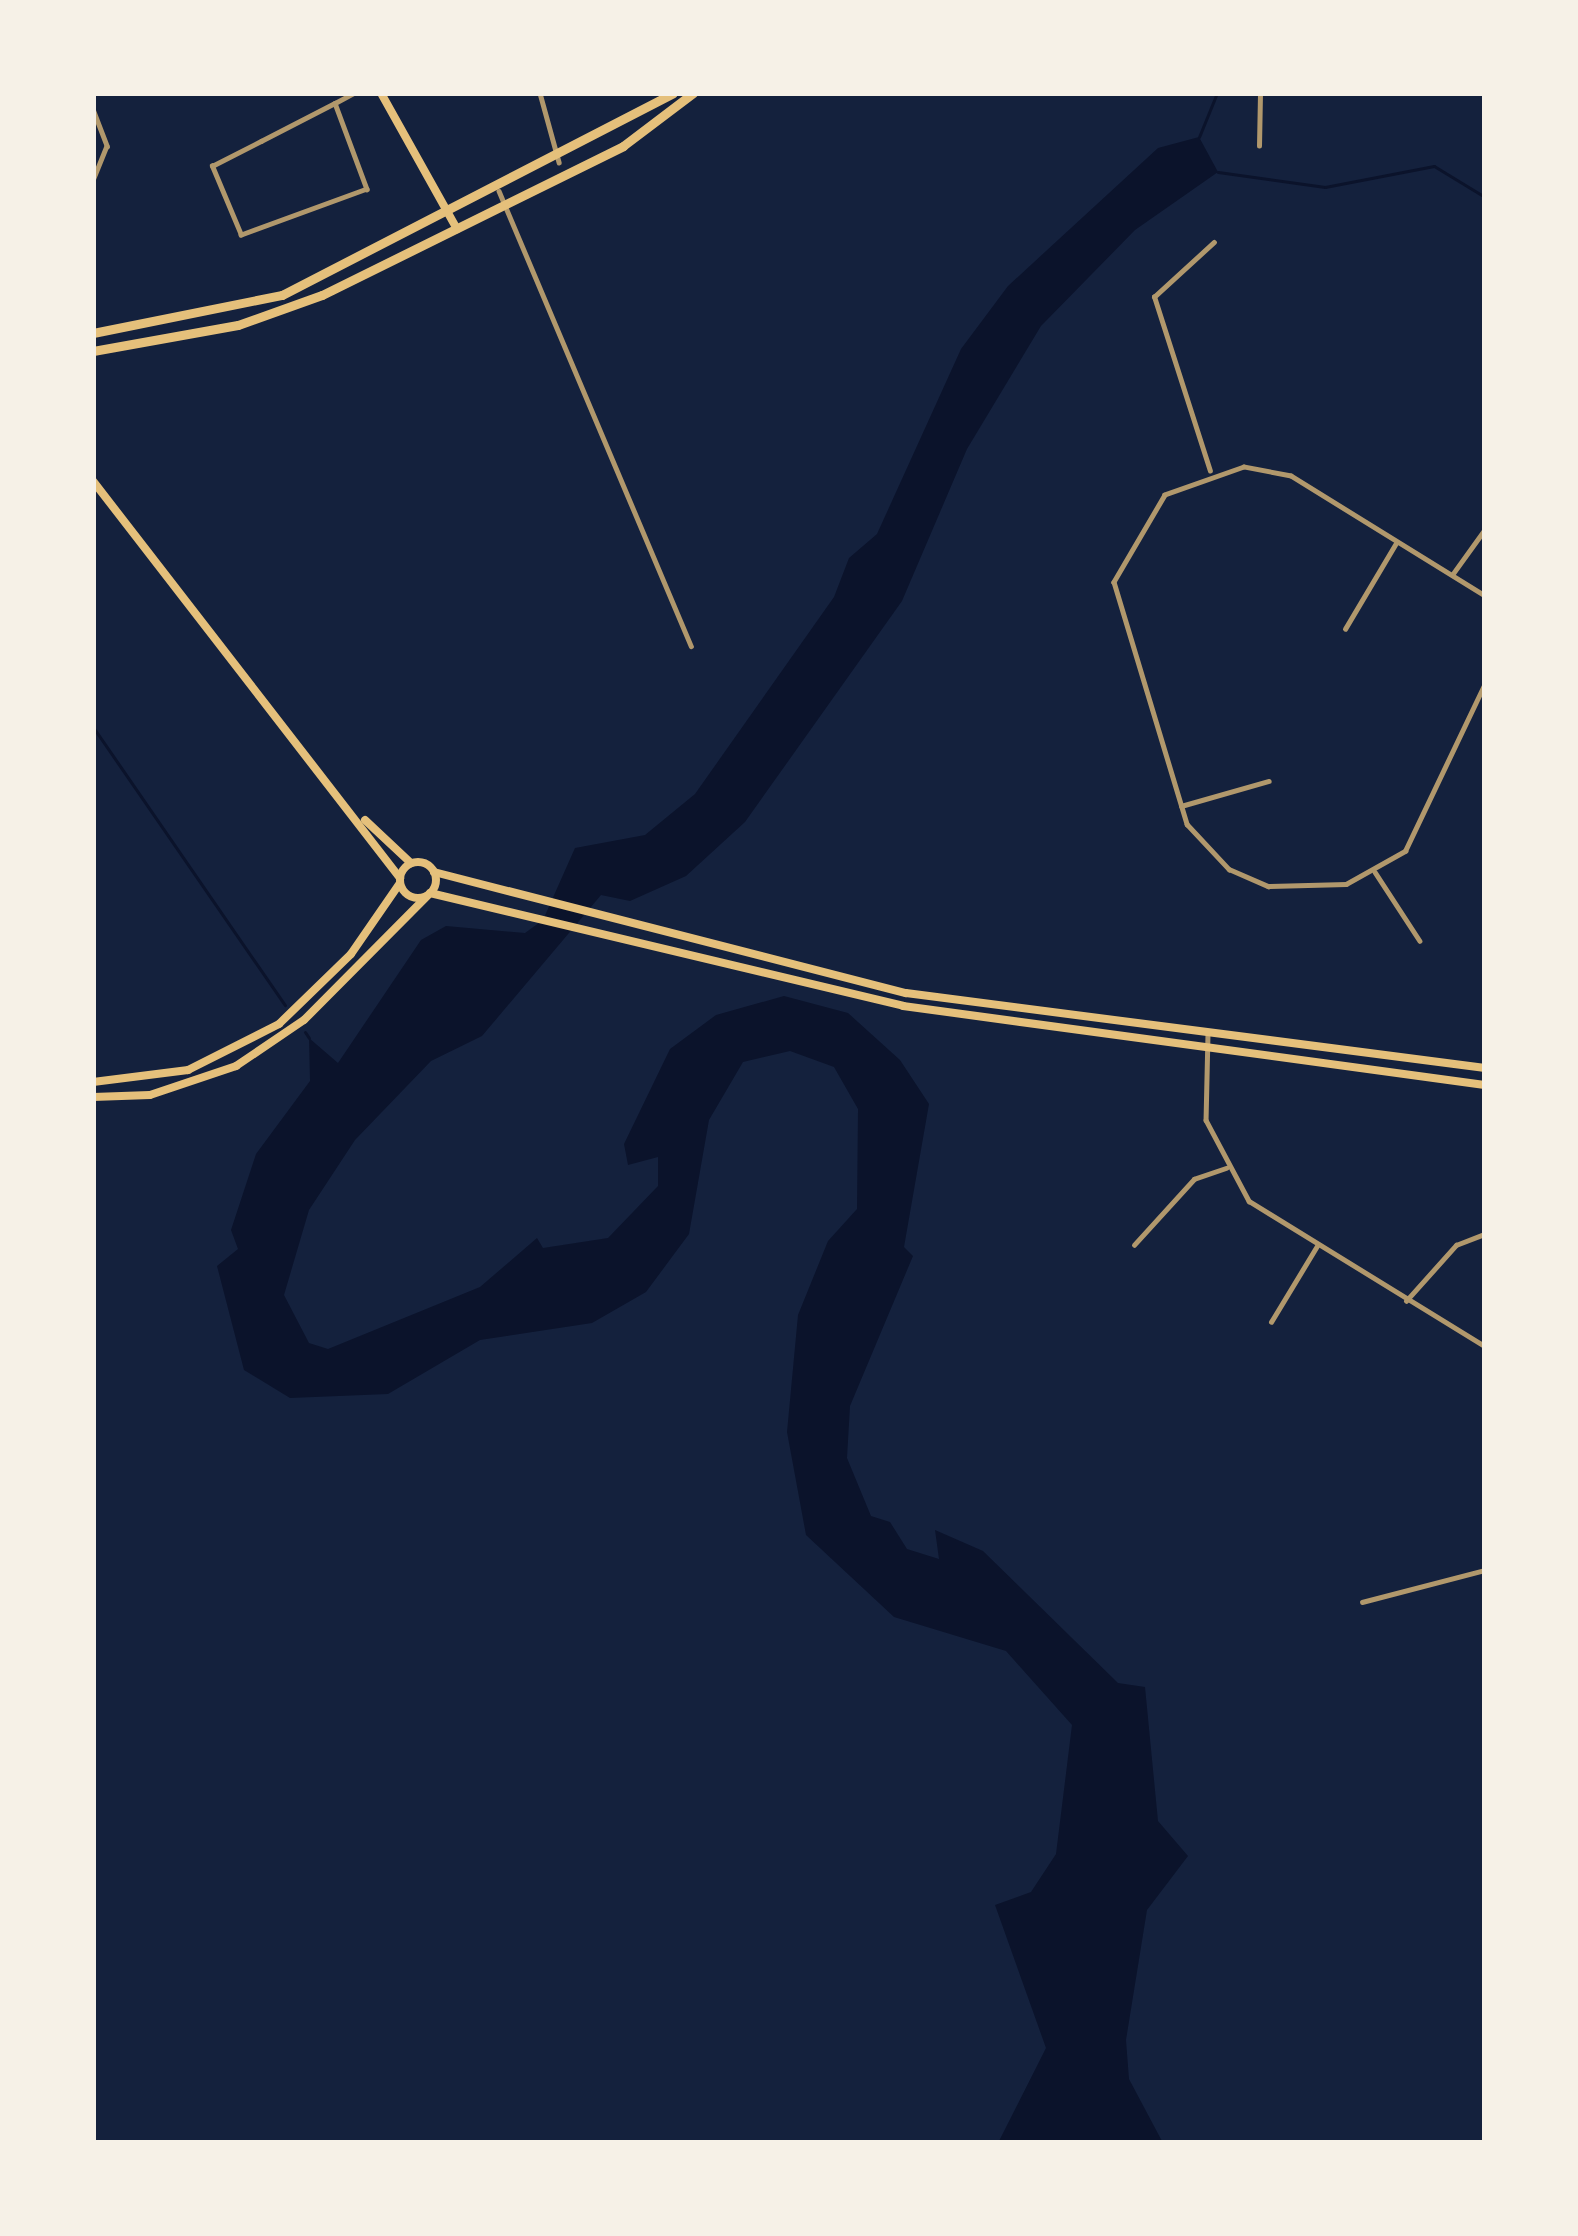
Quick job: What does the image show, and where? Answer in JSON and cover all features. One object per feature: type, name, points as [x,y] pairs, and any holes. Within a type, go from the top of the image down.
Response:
[{"type":"highway","points":[[93,333],[256,306],[559,161],[673,93]]},
{"type":"highway","points":[[93,351],[272,315],[457,229],[646,133],[693,93]]},
{"type":"main road","points":[[381,93],[457,229]]},
{"type":"main road","points":[[95,481],[359,816],[400,881],[429,895],[854,996],[1485,1084]]},
{"type":"main road","points":[[359,816],[411,863],[434,872],[857,982],[1485,1068]]},
{"type":"main road","points":[[93,1082],[188,1070],[279,1024],[352,954],[411,863]]},
{"type":"main road","points":[[93,1097],[150,1095],[236,1066],[304,1020],[429,895],[434,872]]},
{"type":"main road","points":[[854,996],[857,982]]},
{"type":"street","points":[[335,103],[367,189],[241,235],[212,166],[354,93]]},
{"type":"street","points":[[540,93],[559,161]]},
{"type":"street","points":[[1259,146],[1260,93]]},
{"type":"street","points":[[93,110],[107,146],[93,180]]},
{"type":"street","points":[[499,191],[692,646]]},
{"type":"street","points":[[1210,471],[1173,383],[1178,346],[1154,297],[1214,242]]},
{"type":"street","points":[[1485,596],[1266,468],[1210,471],[1149,511],[1114,582],[1181,806],[1200,844],[1268,886],[1329,888],[1376,872],[1424,827],[1485,683]]},
{"type":"street","points":[[1452,575],[1485,529]]},
{"type":"street","points":[[1346,629],[1396,543]]},
{"type":"street","points":[[1181,806],[1269,781]]},
{"type":"street","points":[[1376,872],[1420,941]]},
{"type":"street","points":[[1208,1033],[1204,1080],[1226,1168],[1249,1201],[1485,1346]]},
{"type":"street","points":[[1134,1245],[1194,1179],[1226,1168]]},
{"type":"street","points":[[1406,1301],[1456,1245],[1485,1234]]},
{"type":"street","points":[[1271,1322],[1317,1246]]},
{"type":"street","points":[[1362,1601],[1485,1570]]},
{"type":"water","points":[[1199,137],[1218,172],[1135,230],[1041,326],[967,449],[902,601],[745,822],[686,876],[630,901],[601,895],[482,1036],[431,1061],[355,1140],[309,1210],[284,1295],[309,1343],[328,1349],[480,1287],[537,1238],[543,1248],[608,1238],[658,1186],[658,1157],[628,1165],[624,1144],[670,1049],[716,1015],[784,996],[848,1013],[900,1060],[929,1104],[904,1247],[913,1256],[850,1406],[847,1458],[871,1516],[890,1522],[907,1549],[939,1559],[935,1530],[983,1551],[1118,1683],[1145,1687],[1158,1821],[1188,1856],[1147,1910],[1126,2040],[1129,2079],[1163,2143],[998,2143],[1046,2048],[995,1905],[1031,1892],[1056,1854],[1072,1725],[1006,1651],[894,1617],[806,1535],[787,1432],[798,1315],[828,1241],[857,1209],[858,1109],[834,1067],[790,1051],[743,1062],[709,1120],[689,1234],[646,1292],[592,1323],[480,1340],[388,1394],[290,1398],[244,1370],[217,1266],[238,1249],[231,1230],[256,1154],[310,1081],[309,1038],[338,1063],[421,940],[446,926],[525,933],[543,920],[575,848],[645,835],[695,794],[834,597],[849,558],[877,534],[961,349],[1008,286],[1158,148]]},
{"type":"waterway","points":[[1199,137],[1217,93]]},
{"type":"waterway","points":[[1218,172],[1325,187],[1434,166],[1485,197]]},
{"type":"waterway","points":[[93,727],[285,1005]]},
{"type":"waterway","points":[[305,1032],[309,1038]]}]
